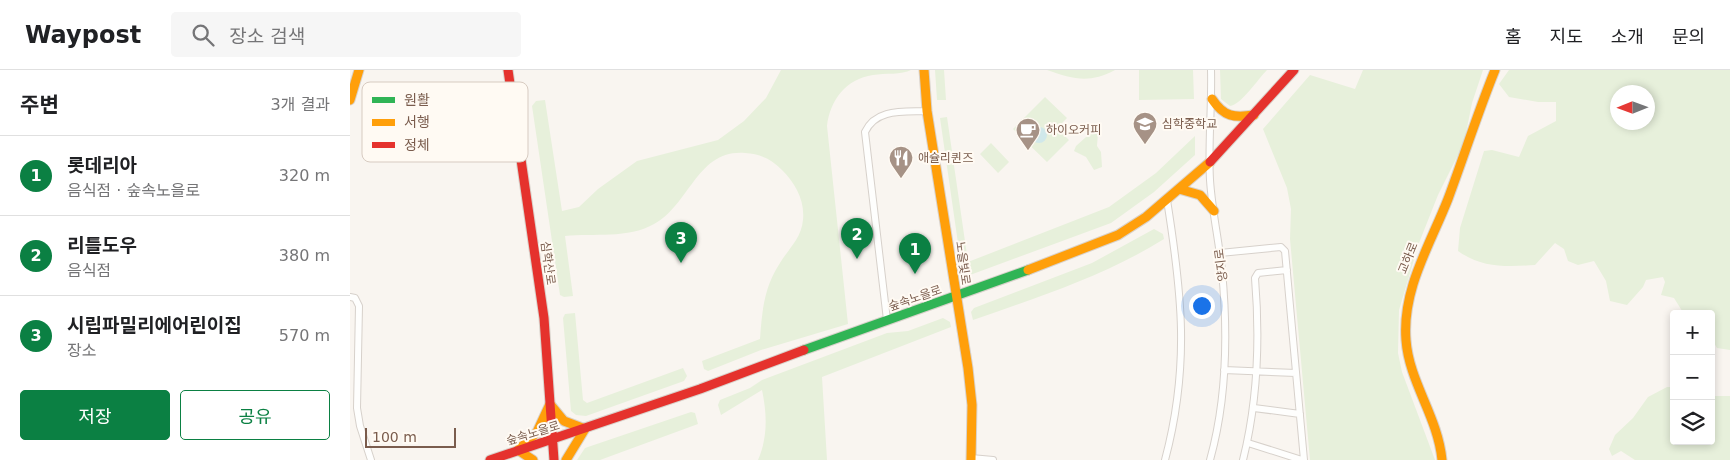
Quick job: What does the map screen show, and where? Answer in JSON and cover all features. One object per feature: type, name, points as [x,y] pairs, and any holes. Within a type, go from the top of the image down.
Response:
[{"type":"street","points":[[350,100],[359,70]]},
{"type":"street","name":"노을빛로","points":[[924,70],[927,111],[955,297],[968,368],[972,405],[971,459]]},
{"type":"street","name":"양지로","points":[[1210,460],[1218,423],[1224,370],[1225,308],[1210,162],[1211,70]]},
{"type":"street","name":"숲속노을로","points":[[490,460],[585,429],[955,297],[1109,239],[1146,217],[1210,162],[1294,70]]},
{"type":"street","name":"교하로","points":[[1442,460],[1436,426],[1414,378],[1406,341],[1406,309],[1411,284],[1443,210],[1495,70]]},
{"type":"street","points":[[1212,99],[1220,112],[1231,118],[1254,115]]},
{"type":"street","points":[[887,320],[865,132],[871,122],[880,116],[927,111]]},
{"type":"street","name":"심학산로","points":[[521,162],[544,318],[554,460]]},
{"type":"street","points":[[1179,189],[1200,195],[1214,211]]},
{"type":"street","points":[[1165,460],[1177,403],[1182,334],[1180,283],[1167,200]]},
{"type":"street","points":[[1220,253],[1281,247],[1285,251],[1303,460],[1248,443]]},
{"type":"street","points":[[1244,460],[1254,408],[1257,371],[1255,278],[1258,273],[1287,270]]},
{"type":"street","points":[[350,297],[355,298],[359,306],[357,408],[360,426],[371,460]]},
{"type":"street","points":[[1224,370],[1296,373]]},
{"type":"street","points":[[533,460],[518,450],[538,432],[550,404],[564,421],[585,429],[566,460]]},
{"type":"street","points":[[1254,408],[1300,414]]},
{"type":"street","points":[[971,459],[993,460]]},
{"type":"green space","points":[[781,70],[911,70],[873,75],[855,81],[841,92],[829,117],[827,126],[848,324],[761,350],[708,371],[704,369],[702,361],[760,339],[763,309],[770,281],[802,227],[801,199],[791,180],[770,160],[745,153],[729,154],[716,160],[695,180],[666,215],[644,229],[622,234],[565,236],[573,296],[564,297],[560,295],[532,106],[536,101],[545,100],[562,211],[579,207],[598,189],[637,161],[718,140],[744,121],[766,98]]},
{"type":"green space","points":[[935,70],[944,70],[946,100],[937,100]]},
{"type":"green space","points":[[1047,70],[1115,70],[1097,77],[1081,79]]},
{"type":"green space","points":[[1139,70],[1193,70],[1194,99],[1139,100]]},
{"type":"green space","points":[[1220,70],[1267,70],[1244,97],[1230,106],[1221,99]]},
{"type":"green space","points":[[1363,70],[1483,70],[1472,103],[1464,143],[1438,195],[1419,243],[1399,310],[1398,353],[1402,372],[1435,460],[1310,460],[1290,239],[1291,209],[1287,188],[1263,129],[1310,75],[1355,89]]},
{"type":"green space","points":[[1509,70],[1730,70],[1730,350],[1717,348],[1715,345],[1715,310],[1682,310],[1674,298],[1661,295],[1665,282],[1663,277],[1646,280],[1643,287],[1627,305],[1610,301],[1606,281],[1594,261],[1578,265],[1568,261],[1564,249],[1555,243],[1535,265],[1495,265],[1476,261],[1458,251],[1460,228],[1484,151],[1492,150],[1519,157],[1528,136],[1556,121],[1556,102],[1538,102],[1509,97],[1499,84]]},
{"type":"green space","points":[[1045,97],[1067,118],[1057,128],[1069,140],[1047,162],[1013,129]]},
{"type":"green space","points":[[947,117],[968,262],[1109,207],[1156,173],[1195,136],[1195,155],[1154,192],[1111,223],[970,275],[963,272],[961,264],[940,118]]},
{"type":"green space","points":[[1095,129],[1098,133],[1097,146],[1101,152],[1102,167],[1094,170],[1086,157],[1074,151],[1076,146]]},
{"type":"green space","points":[[991,143],[1009,162],[998,173],[980,154]]},
{"type":"green space","points":[[1154,229],[1163,234],[1164,239],[1142,252],[1071,285],[973,320],[971,312],[974,308],[1092,263]]},
{"type":"green space","points":[[575,313],[583,400],[587,403],[683,368],[687,376],[684,381],[586,416],[576,415],[571,411],[563,318],[565,314]]},
{"type":"green space","points":[[943,318],[950,322],[951,327],[822,377],[827,460],[758,460],[764,443],[766,425],[762,390],[721,415],[718,405],[720,400],[750,388],[762,380],[887,333],[908,331]]},
{"type":"green space","points":[[1670,387],[1670,445],[1715,445],[1715,396],[1730,396],[1730,460],[1635,460],[1621,451],[1612,456],[1609,449],[1615,435],[1633,418],[1648,397]]},
{"type":"green space","points":[[691,412],[695,413],[698,424],[600,460],[577,460],[585,448]]},
{"type":"water","points":[[1036,127],[1042,127],[1047,132],[1045,141],[1036,143],[1031,138],[1031,132]]},
{"type":"traffic: fast","points":[[804,350],[1028,270]]},
{"type":"traffic: slow","points":[[350,100],[359,70]]},
{"type":"traffic: slow","points":[[924,70],[927,111],[968,368],[972,405],[971,460]]},
{"type":"traffic: slow","points":[[1442,460],[1435,429],[1408,355],[1406,340],[1408,303],[1419,268],[1448,199],[1495,70]]},
{"type":"traffic: slow","points":[[1212,99],[1221,110],[1230,115],[1254,115]]},
{"type":"traffic: slow","points":[[1028,270],[1118,235],[1146,217],[1210,162]]},
{"type":"traffic: slow","points":[[1179,189],[1200,195],[1214,211]]},
{"type":"traffic: slow","points":[[533,460],[518,450],[537,432],[550,404],[564,421],[585,429],[566,460]]},
{"type":"traffic: jam","points":[[508,70],[510,82]]},
{"type":"traffic: jam","points":[[1210,162],[1294,70]]},
{"type":"traffic: jam","points":[[521,162],[544,318],[554,460]]},
{"type":"traffic: jam","points":[[490,460],[700,389],[804,350]]},
{"type":"place","name":"심학중학교","points":[[1145,145]]},
{"type":"place","name":"하이오커피","points":[[1028,151]]},
{"type":"place","name":"애슐리퀸즈","points":[[901,179]]},
{"type":"place","name":"리틀도우","points":[[857,259]]},
{"type":"place","name":"시립파밀리에어린이집","points":[[681,263]]},
{"type":"place","name":"롯데리아","points":[[915,274]]}]
